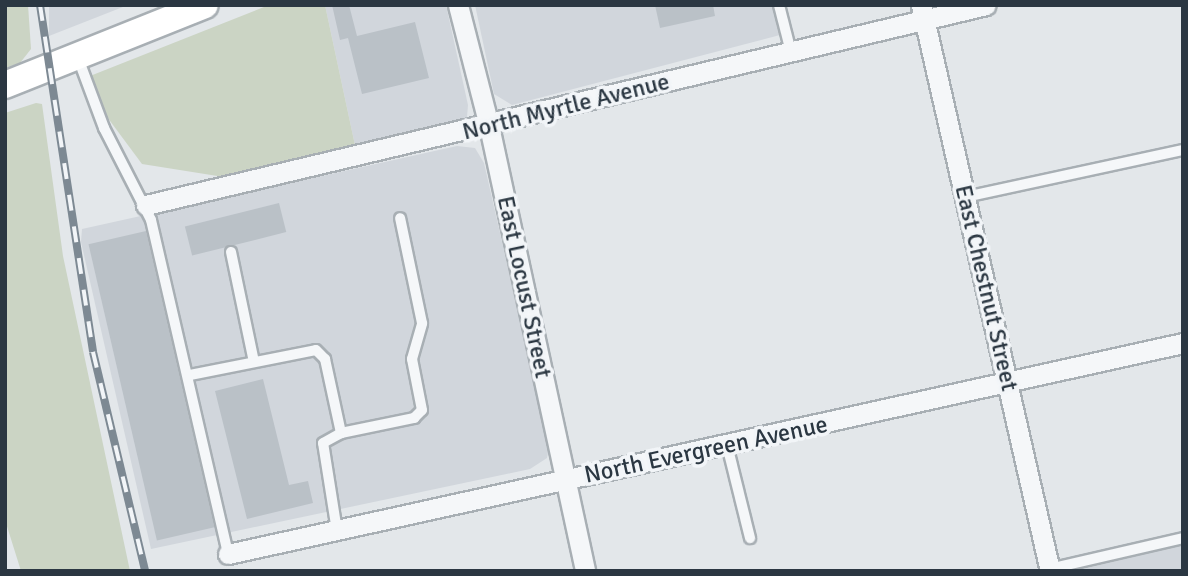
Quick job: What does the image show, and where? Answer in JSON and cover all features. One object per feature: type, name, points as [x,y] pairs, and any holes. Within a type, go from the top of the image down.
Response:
[{"type":"main road","points":[[5,85],[205,5]]},
{"type":"street","name":"East Locust Street","points":[[458,5],[489,126],[585,571]]},
{"type":"street","name":"North Myrtle Avenue","points":[[146,205],[489,126],[791,52],[923,12],[986,5]]},
{"type":"street","name":"East Chestnut Street","points":[[923,12],[1050,570]]},
{"type":"street","name":"North Evergreen Avenue","points":[[228,554],[1183,343]]},
{"type":"lane","points":[[779,5],[791,52]]},
{"type":"lane","points":[[78,56],[104,128],[146,205],[190,375],[228,554]]},
{"type":"lane","points":[[965,197],[1183,150]]},
{"type":"lane","points":[[337,531],[322,446],[326,439],[341,433],[414,418],[422,410],[412,359],[422,323],[400,218]]},
{"type":"lane","points":[[231,252],[254,362]]},
{"type":"lane","points":[[190,375],[319,351],[341,433]]},
{"type":"lane","points":[[727,445],[750,538]]},
{"type":"lane","points":[[1050,570],[1183,538]]},
{"type":"shaded area","points":[[49,5],[128,5],[49,36]]},
{"type":"shaded area","points":[[325,5],[446,5],[468,105],[467,117],[459,124],[356,150]]},
{"type":"shaded area","points":[[475,5],[773,5],[780,35],[512,105],[494,94]]},
{"type":"shaded area","points":[[457,146],[475,148],[484,163],[549,447],[547,458],[530,469],[151,549],[81,242],[82,229]]},
{"type":"shaded area","points":[[1183,545],[1183,571],[1074,571]]},
{"type":"green space","points":[[5,5],[28,5],[31,49],[20,63],[5,68]]},
{"type":"green space","points":[[269,5],[325,5],[356,150],[230,178],[142,164],[90,94],[90,76]]},
{"type":"green space","points":[[36,103],[42,104],[63,256],[130,571],[21,571],[5,520],[5,113]]},
{"type":"building","points":[[332,5],[349,5],[357,36],[415,22],[429,78],[362,94],[348,38],[340,40]]},
{"type":"building","points":[[655,5],[713,5],[715,16],[660,28]]},
{"type":"building","points":[[279,203],[286,232],[192,256],[185,226]]},
{"type":"building","points":[[146,231],[214,527],[157,540],[89,244]]},
{"type":"building","points":[[263,379],[289,485],[308,481],[313,503],[247,519],[215,391]]},
{"type":"railway","points":[[40,5],[93,352],[145,571]]}]
